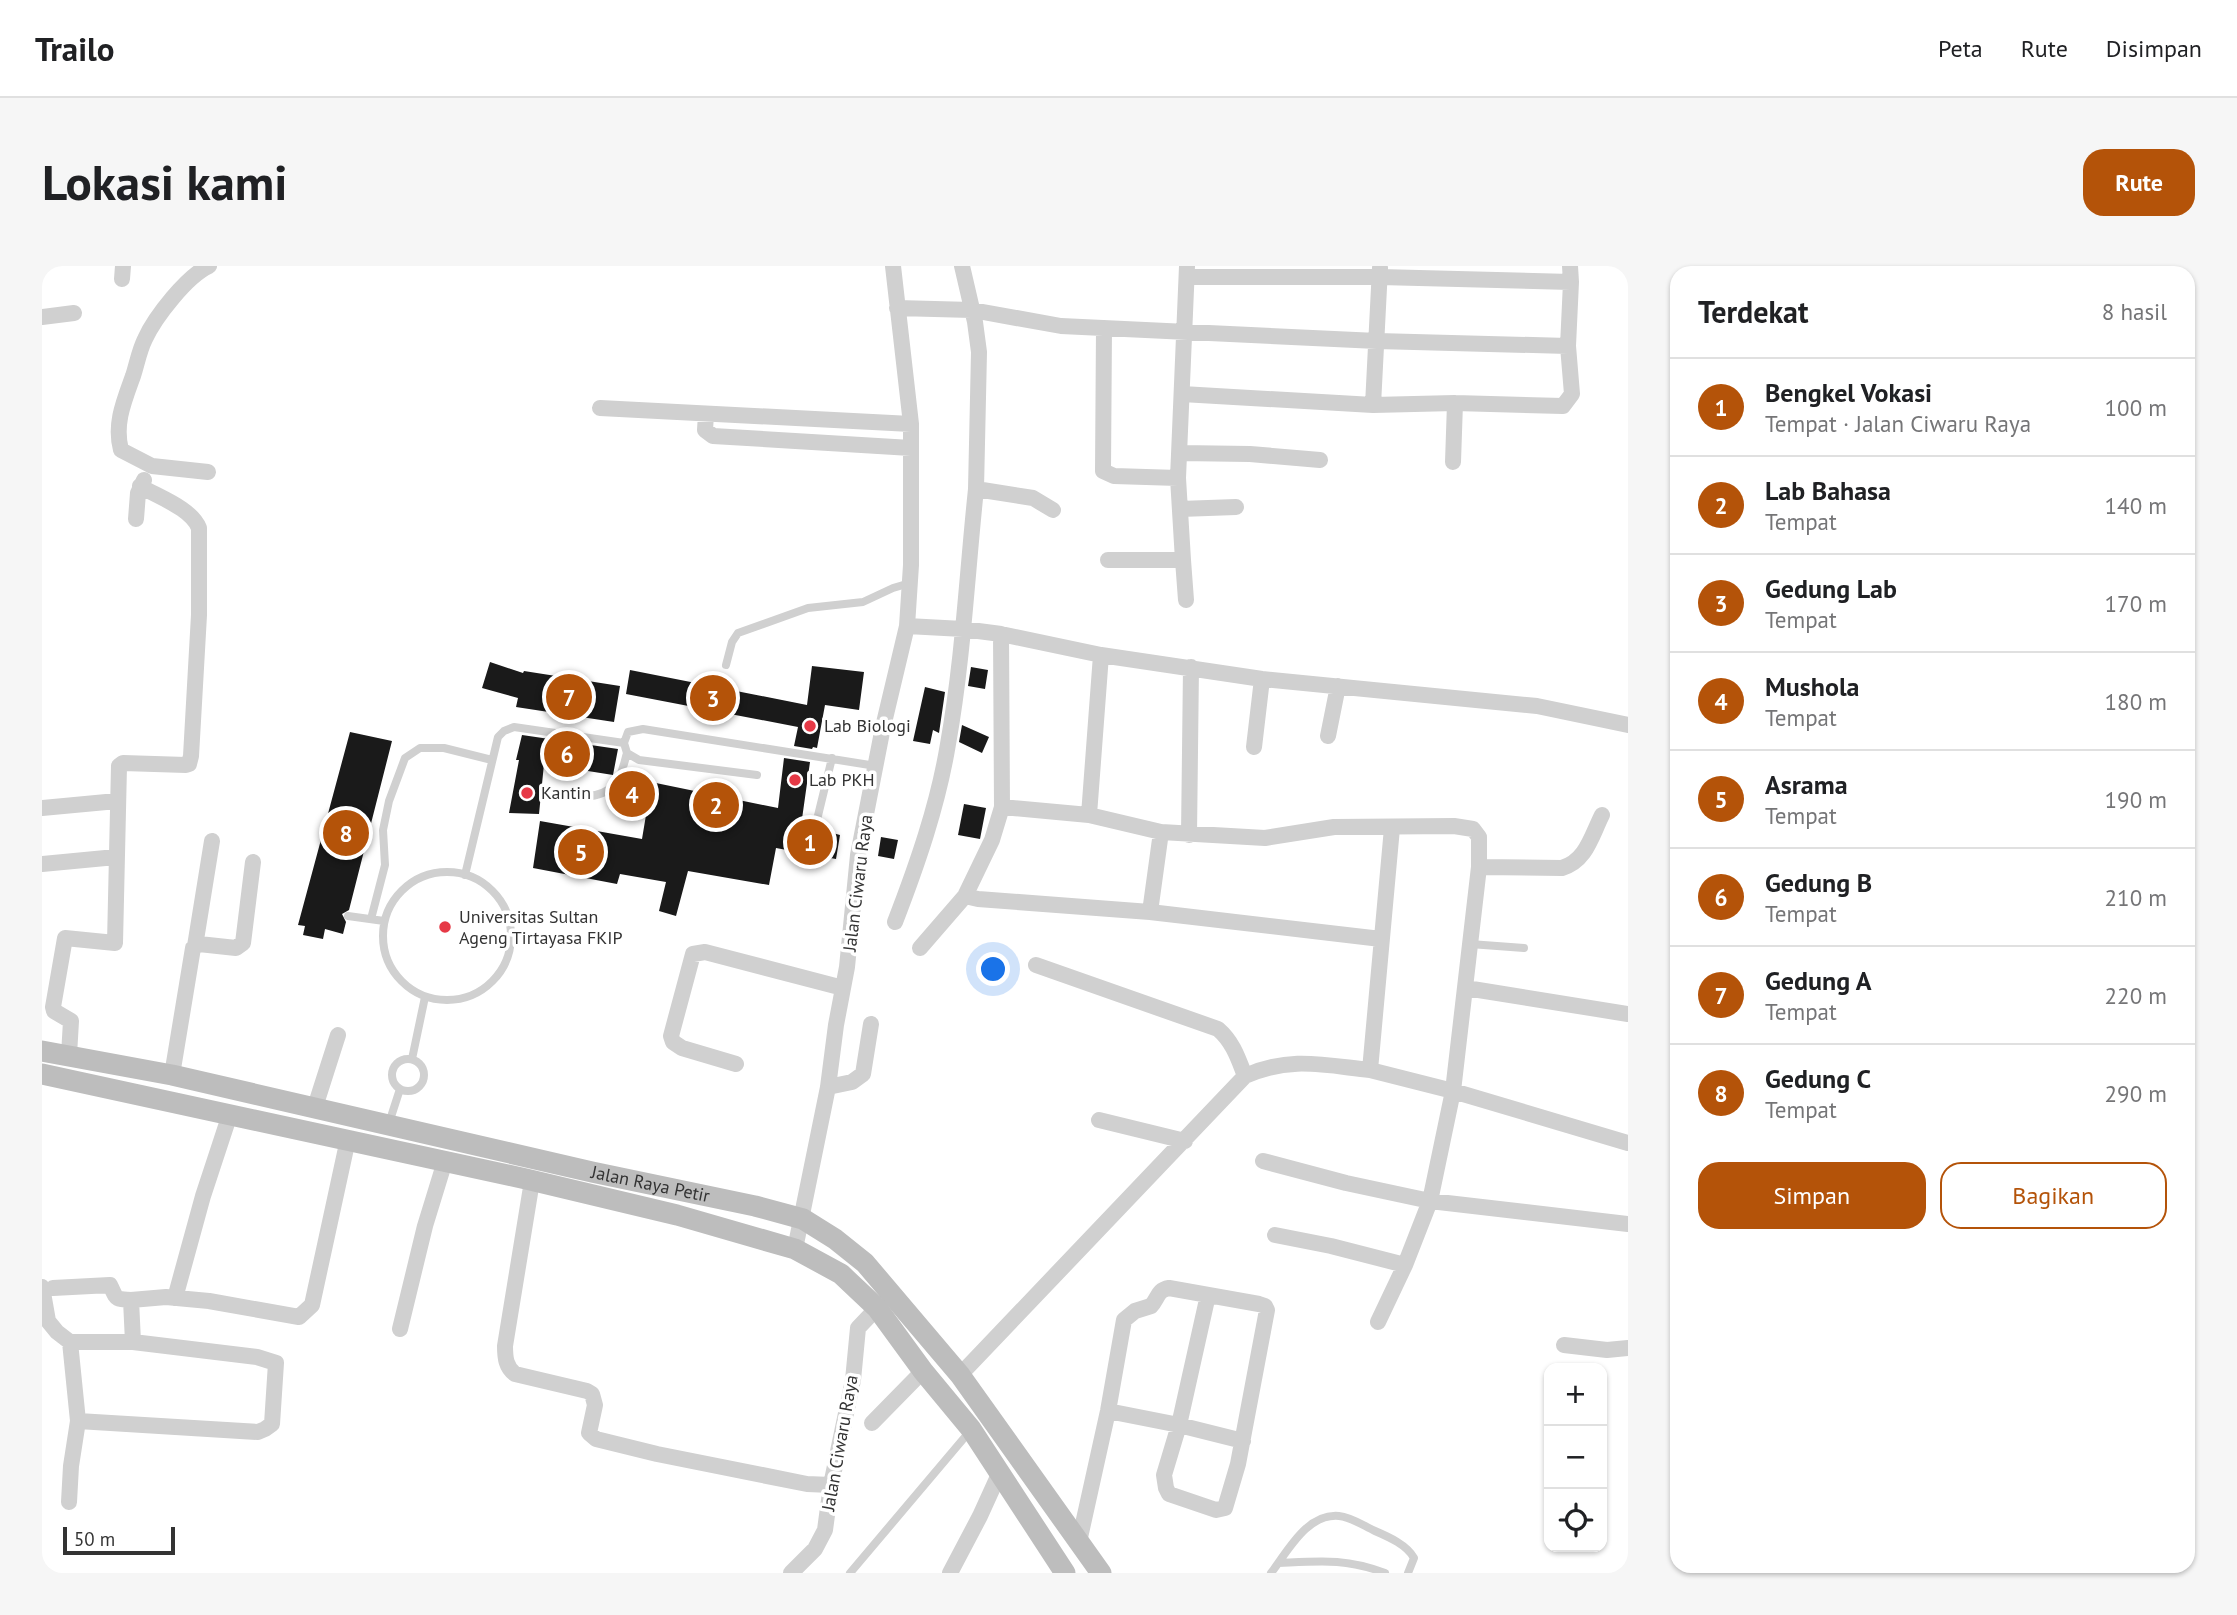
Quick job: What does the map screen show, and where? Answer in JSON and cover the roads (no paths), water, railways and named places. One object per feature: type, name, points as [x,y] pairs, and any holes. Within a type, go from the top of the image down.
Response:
[{"type":"main road","name":"Jalan Raya Petir","points":[[42,1051],[172,1075],[803,1219],[835,1238],[865,1264],[960,1376],[1101,1573]]},
{"type":"main road","name":"Jalan Raya Petir","points":[[42,1073],[532,1181],[677,1215],[795,1249],[841,1274],[877,1307],[923,1371],[971,1429],[1065,1573]]},
{"type":"street","points":[[208,472],[152,466],[121,450],[117,436],[123,404],[145,339],[163,310],[186,284],[209,266]]},
{"type":"street","name":"Jalan Ciwaru Raya","points":[[795,1249],[828,1087],[843,988],[858,855],[907,626],[910,583],[911,424],[892,266]]},
{"type":"street","points":[[895,922],[919,860],[948,746],[963,629],[976,489],[979,352],[962,266]]},
{"type":"street","points":[[1182,394],[1373,405],[1455,403],[1563,406],[1572,394],[1568,346],[1571,274],[1187,271],[1178,478],[1186,600]]},
{"type":"street","points":[[1373,405],[1380,271]]},
{"type":"street","points":[[897,308],[972,310],[1060,326],[1377,341],[1568,346]]},
{"type":"street","points":[[42,317],[74,313]]},
{"type":"street","points":[[1104,328],[1103,471],[1114,476],[1178,478]]},
{"type":"street","points":[[1453,462],[1455,403]]},
{"type":"street","points":[[600,408],[911,424]]},
{"type":"street","points":[[706,414],[705,430],[713,436],[911,448]]},
{"type":"street","points":[[873,445],[874,422]]},
{"type":"street","points":[[1180,453],[1250,454],[1320,460]]},
{"type":"street","points":[[136,519],[140,486],[152,466]]},
{"type":"street","points":[[69,1055],[71,1021],[54,1011],[49,990],[65,938],[115,943],[118,768],[120,764],[189,764],[194,729],[199,615],[199,528],[186,512],[140,486]]},
{"type":"street","points":[[976,489],[1033,498],[1053,510]]},
{"type":"street","points":[[1180,509],[1236,507]]},
{"type":"street","points":[[1108,560],[1183,560]]},
{"type":"street","points":[[907,626],[1002,634],[1101,655],[1262,679],[1537,706],[1628,725]]},
{"type":"street","points":[[920,948],[965,896],[992,841],[1002,807],[1002,634]]},
{"type":"street","points":[[1089,815],[1101,655]]},
{"type":"street","points":[[1189,835],[1191,667]]},
{"type":"street","points":[[1254,747],[1262,679]]},
{"type":"street","points":[[1328,736],[1338,686]]},
{"type":"street","points":[[42,808],[117,801]]},
{"type":"street","points":[[1002,807],[1089,815],[1161,832],[1189,835],[1265,838],[1334,827],[1454,826],[1473,829],[1479,837],[1479,867],[1453,1091],[1430,1201],[1405,1265],[1378,1322]]},
{"type":"street","points":[[1479,867],[1562,868],[1574,864],[1581,858],[1602,815]]},
{"type":"street","points":[[1370,1070],[1392,828]]},
{"type":"street","points":[[1150,912],[1161,832]]},
{"type":"street","points":[[172,1075],[183,998],[195,946],[212,841]]},
{"type":"street","points":[[42,864],[116,857]]},
{"type":"street","points":[[195,946],[199,944],[236,948],[243,943],[253,862]]},
{"type":"street","points":[[965,896],[1150,912],[1381,939]]},
{"type":"street","points":[[736,1064],[682,1048],[673,1042],[671,1036],[693,954],[705,952],[843,988]]},
{"type":"street","points":[[1036,965],[1217,1029],[1226,1036],[1236,1051],[1245,1076]]},
{"type":"street","points":[[1466,988],[1628,1014]]},
{"type":"street","points":[[828,1087],[852,1082],[863,1074],[871,1024]]},
{"type":"street","points":[[315,1107],[338,1035]]},
{"type":"street","points":[[960,1376],[1245,1076],[1262,1068],[1296,1062],[1370,1070],[1453,1091],[1628,1143]]},
{"type":"street","points":[[176,1298],[203,1196],[230,1114]]},
{"type":"street","points":[[1099,1120],[1185,1141]]},
{"type":"street","points":[[78,1421],[258,1432],[272,1423],[277,1371],[276,1363],[272,1360],[133,1342],[70,1342],[48,1321],[47,1287],[106,1284],[110,1285],[118,1300],[176,1298],[209,1301],[299,1317],[312,1305],[348,1139]]},
{"type":"street","points":[[400,1329],[425,1226],[445,1161]]},
{"type":"street","points":[[1263,1161],[1430,1201],[1628,1224]]},
{"type":"street","points":[[532,1181],[505,1346],[505,1360],[511,1370],[515,1374],[592,1394],[595,1405],[589,1433],[596,1439],[807,1484],[828,1485]]},
{"type":"street","points":[[1275,1235],[1331,1245],[1405,1265]]},
{"type":"street","points":[[1079,1542],[1108,1411],[1124,1320],[1151,1306],[1158,1294],[1165,1289],[1208,1295],[1259,1304],[1267,1310],[1243,1441],[1226,1508],[1216,1510],[1169,1494],[1164,1475],[1179,1424],[1208,1295]]},
{"type":"street","points":[[131,1300],[133,1342]]},
{"type":"street","name":"Jalan Ciwaru Raya","points":[[790,1573],[815,1549],[825,1530],[828,1485],[853,1380],[858,1328],[877,1307]]},
{"type":"street","points":[[69,1502],[78,1421],[70,1342]]},
{"type":"street","points":[[1564,1345],[1607,1350],[1628,1348]]},
{"type":"street","points":[[872,1423],[923,1371]]},
{"type":"street","points":[[1108,1411],[1179,1424],[1243,1441]]},
{"type":"street","points":[[950,1573],[1000,1472]]},
{"type":"lane","points":[[726,666],[732,642],[738,633],[808,608],[863,602],[910,583]]},
{"type":"lane","points":[[465,875],[498,737],[504,731],[514,727],[624,743]]},
{"type":"lane","points":[[552,792],[570,798],[595,795],[608,790],[617,783],[627,753],[624,743],[628,732],[643,729],[876,766]]},
{"type":"lane","points":[[371,919],[385,865],[383,830],[389,801],[405,758],[420,748],[444,748],[492,760]]},
{"type":"lane","points":[[627,753],[639,760],[757,775]]},
{"type":"lane","points":[[815,828],[832,758]]},
{"type":"lane","points":[[441,872],[465,875],[487,886],[503,904],[511,926],[510,950],[493,982],[473,995],[449,1000],[425,997],[406,986],[391,969],[383,948],[384,921],[398,894],[417,879],[441,872]]},
{"type":"lane","points":[[348,916],[384,921]]},
{"type":"lane","points":[[1470,944],[1524,948]]},
{"type":"lane","points":[[412,1059],[425,997]]},
{"type":"lane","points":[[402,1059],[418,1062],[424,1072],[422,1084],[412,1091],[400,1089],[392,1081],[392,1070],[402,1059]]},
{"type":"lane","points":[[389,1124],[400,1089]]},
{"type":"lane","points":[[850,1573],[971,1429]]},
{"type":"lane","points":[[1271,1573],[1309,1525],[1322,1517],[1341,1516],[1410,1549],[1414,1558],[1408,1573]]},
{"type":"lane","points":[[1279,1563],[1332,1560],[1352,1562],[1385,1573]]},
{"type":"place","name":"Gedung A","points":[[569,697]]},
{"type":"place","name":"Gedung Lab","points":[[713,698]]},
{"type":"place","name":"Lab Biologi","points":[[810,726]]},
{"type":"place","name":"Gedung B","points":[[567,754]]},
{"type":"place","name":"Lab PKH","points":[[795,780]]},
{"type":"place","name":"Kantin","points":[[527,793]]},
{"type":"place","name":"Mushola","points":[[632,794]]},
{"type":"place","name":"Lab Bahasa","points":[[716,805]]},
{"type":"place","name":"Gedung C","points":[[346,833]]},
{"type":"place","name":"Bengkel Vokasi","points":[[810,842]]},
{"type":"place","name":"Asrama","points":[[581,852]]},
{"type":"place","name":"Universitas Sultan Ageng Tirtayasa FKIP","points":[[445,927]]}]
